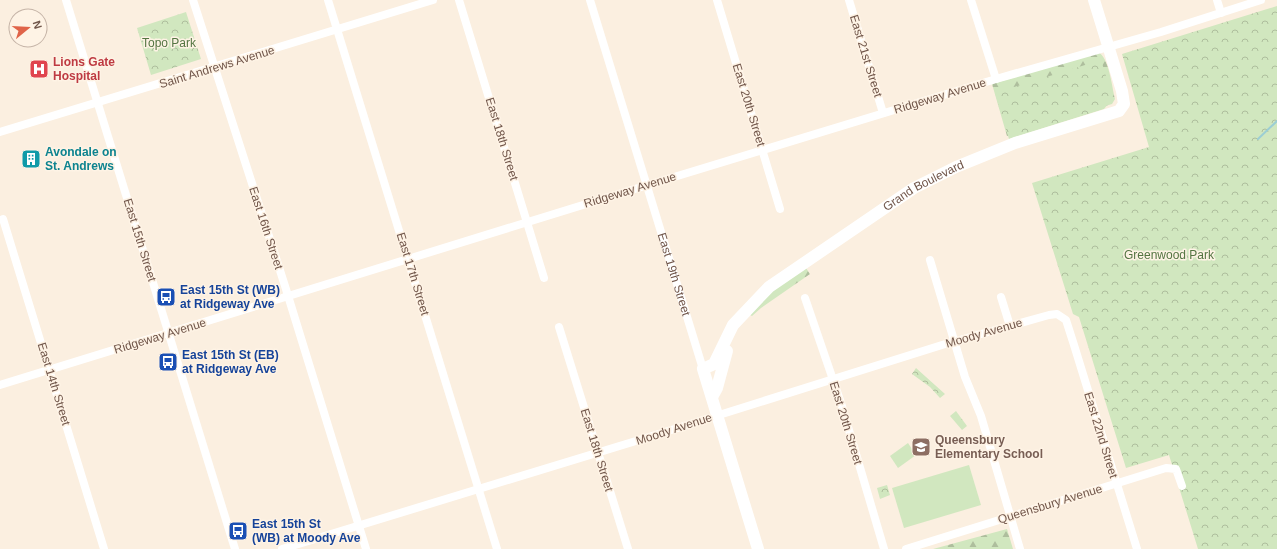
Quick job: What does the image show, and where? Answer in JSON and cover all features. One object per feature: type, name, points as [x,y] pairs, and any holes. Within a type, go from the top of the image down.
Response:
[{"type":"street","name":"East 15th Street","points":[[66,0],[235,549]]},
{"type":"street","name":"East 16th Street","points":[[193,0],[288,297],[366,549]]},
{"type":"street","name":"East 17th Street","points":[[328,0],[497,549]]},
{"type":"street","name":"Saint Andrews Avenue","points":[[0,132],[433,0]]},
{"type":"street","name":"East 18th Street","points":[[459,0],[544,278]]},
{"type":"street","name":"East 19th Street","points":[[590,0],[758,549]]},
{"type":"street","name":"East 20th Street","points":[[717,0],[780,209]]},
{"type":"street","name":"East 21st Street","points":[[849,0],[884,113]]},
{"type":"street","points":[[972,0],[996,79]]},
{"type":"street","points":[[1094,0],[1108,46]]},
{"type":"street","points":[[1217,0],[1220,13]]},
{"type":"street","name":"Ridgeway Avenue","points":[[0,385],[50,371],[647,185],[996,79],[1161,32],[1261,0]]},
{"type":"street","name":"Grand Boulevard","points":[[703,369],[714,364],[730,329],[770,287],[783,276],[914,188],[956,167],[1015,143],[1119,112],[1124,104],[1122,91],[1108,46]]},
{"type":"street","name":"East 14th Street","points":[[3,219],[104,549]]},
{"type":"street","points":[[930,260],[954,342],[981,416],[1020,549]]},
{"type":"street","points":[[1001,297],[1010,326]]},
{"type":"street","name":"East 20th Street","points":[[805,298],[832,379],[884,549]]},
{"type":"street","name":"Grand Boulevard","points":[[712,397],[717,388],[726,353],[747,311]]},
{"type":"street","name":"Moody Avenue","points":[[282,549],[598,453],[954,342],[1049,315],[1057,314],[1066,320]]},
{"type":"street","name":"East 22nd Street","points":[[1066,320],[1137,549]]},
{"type":"street","name":"East 18th Street","points":[[559,327],[628,549]]},
{"type":"street","name":"Queensbury Avenue","points":[[906,549],[1116,483],[1174,467],[1178,472],[1182,486]]},
{"type":"green space","name":"Greenwood Park","points":[[1277,6],[1277,549],[1198,549],[1169,455],[1126,468],[1079,317],[1073,314],[1032,183],[1149,147],[1122,54]]},
{"type":"green space","name":"Topo Park","points":[[186,12],[201,59],[151,75],[137,28]]},
{"type":"green space","points":[[1098,52],[1105,60],[1110,73],[1115,99],[1112,104],[1007,136],[992,84]]},
{"type":"green space","points":[[1101,60],[1113,98],[1104,109],[1009,139],[995,93]]},
{"type":"green space","points":[[806,268],[810,274],[761,308],[752,316],[750,315],[765,296]]},
{"type":"green space","points":[[916,368],[945,394],[940,398],[930,387],[912,374]]},
{"type":"green space","points":[[956,411],[967,426],[962,430],[950,416]]},
{"type":"green space","points":[[908,443],[916,455],[898,468],[890,456]]},
{"type":"green space","points":[[969,465],[981,505],[904,528],[892,488]]},
{"type":"green space","points":[[887,485],[890,495],[880,499],[877,488]]},
{"type":"green space","points":[[1007,529],[1013,549],[933,549]]},
{"type":"waterway","points":[[1258,139],[1277,121]]},
{"type":"place","name":"Lions Gate Hospital","points":[[39,69]]},
{"type":"place","name":"Avondale on St. Andrews","points":[[31,159]]},
{"type":"place","name":"East 15th St (WB) at Ridgeway Ave","points":[[166,297]]},
{"type":"place","name":"East 15th St (EB) at Ridgeway Ave","points":[[168,362]]},
{"type":"place","name":"Queensbury Elementary School","points":[[921,447]]},
{"type":"place","name":"East 15th St (WB) at Moody Ave","points":[[238,531]]}]
